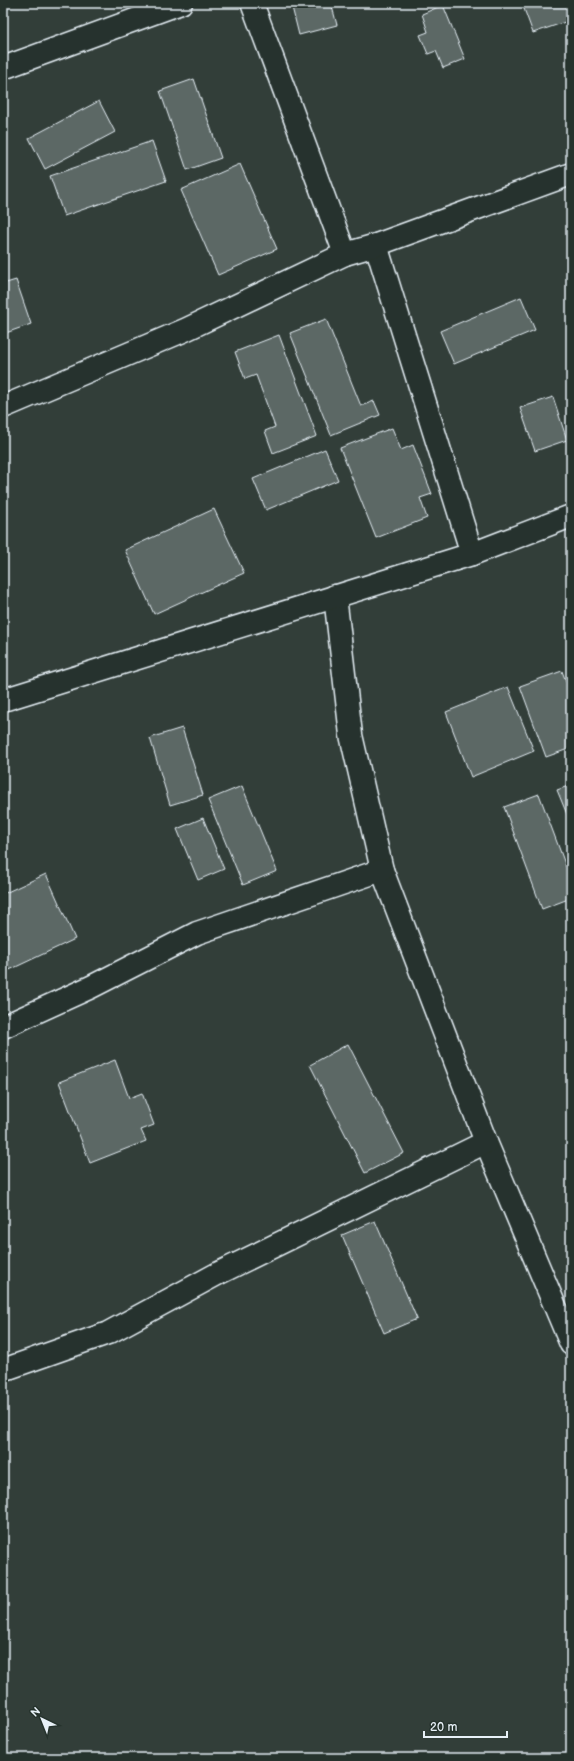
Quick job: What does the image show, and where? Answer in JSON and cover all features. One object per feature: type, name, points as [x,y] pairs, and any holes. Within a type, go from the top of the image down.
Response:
[{"type":"street","points":[[3,68],[181,3]]},
{"type":"street","points":[[252,3],[345,254]]},
{"type":"street","points":[[3,407],[185,330],[345,254],[376,245],[571,174]]},
{"type":"street","points":[[376,245],[472,554]]},
{"type":"street","points":[[3,700],[472,554],[571,516]]},
{"type":"street","points":[[335,596],[351,735],[382,870],[486,1142],[571,1344]]},
{"type":"street","points":[[3,1027],[91,987],[197,934],[382,870]]},
{"type":"street","points":[[3,1370],[108,1333],[217,1274],[486,1142]]},
{"type":"building","points":[[291,3],[331,3],[337,25],[299,35]]},
{"type":"building","points":[[530,3],[567,3],[571,20],[533,33],[523,6]]},
{"type":"building","points":[[443,5],[465,59],[443,68],[436,51],[428,54],[420,35],[428,32],[422,14]]},
{"type":"building","points":[[194,79],[221,158],[187,170],[160,91]]},
{"type":"building","points":[[99,101],[115,132],[45,169],[29,138]]},
{"type":"building","points":[[152,141],[166,181],[64,216],[50,176]]},
{"type":"building","points":[[240,164],[277,249],[218,275],[181,190]]},
{"type":"building","points":[[16,280],[31,324],[3,334],[3,284]]},
{"type":"building","points":[[521,297],[535,330],[454,364],[440,331]]},
{"type":"building","points":[[326,319],[361,406],[374,401],[380,415],[331,435],[290,333]]},
{"type":"building","points":[[279,335],[317,436],[273,453],[265,431],[275,427],[256,375],[245,379],[235,352]]},
{"type":"building","points":[[553,397],[567,440],[535,451],[520,408]]},
{"type":"building","points":[[392,428],[401,450],[413,445],[432,494],[420,498],[427,518],[376,538],[340,448]]},
{"type":"building","points":[[325,449],[338,480],[266,510],[253,479]]},
{"type":"building","points":[[214,509],[244,573],[154,614],[125,550]]},
{"type":"building","points":[[562,671],[571,695],[571,748],[546,757],[520,686]]},
{"type":"building","points":[[508,687],[534,751],[471,777],[446,712]]},
{"type":"building","points":[[182,728],[203,795],[170,805],[150,738]]},
{"type":"building","points":[[571,785],[571,824],[557,790]]},
{"type":"building","points":[[242,786],[277,871],[243,885],[208,800]]},
{"type":"building","points":[[539,794],[571,880],[571,898],[542,909],[504,807]]},
{"type":"building","points":[[203,818],[224,869],[198,880],[177,829]]},
{"type":"building","points":[[46,874],[75,939],[3,973],[3,894]]},
{"type":"building","points":[[348,1044],[404,1153],[365,1173],[310,1065]]},
{"type":"building","points":[[115,1060],[129,1098],[142,1093],[154,1125],[141,1130],[146,1141],[90,1163],[59,1082]]},
{"type":"building","points":[[375,1221],[417,1319],[384,1333],[342,1235]]}]
